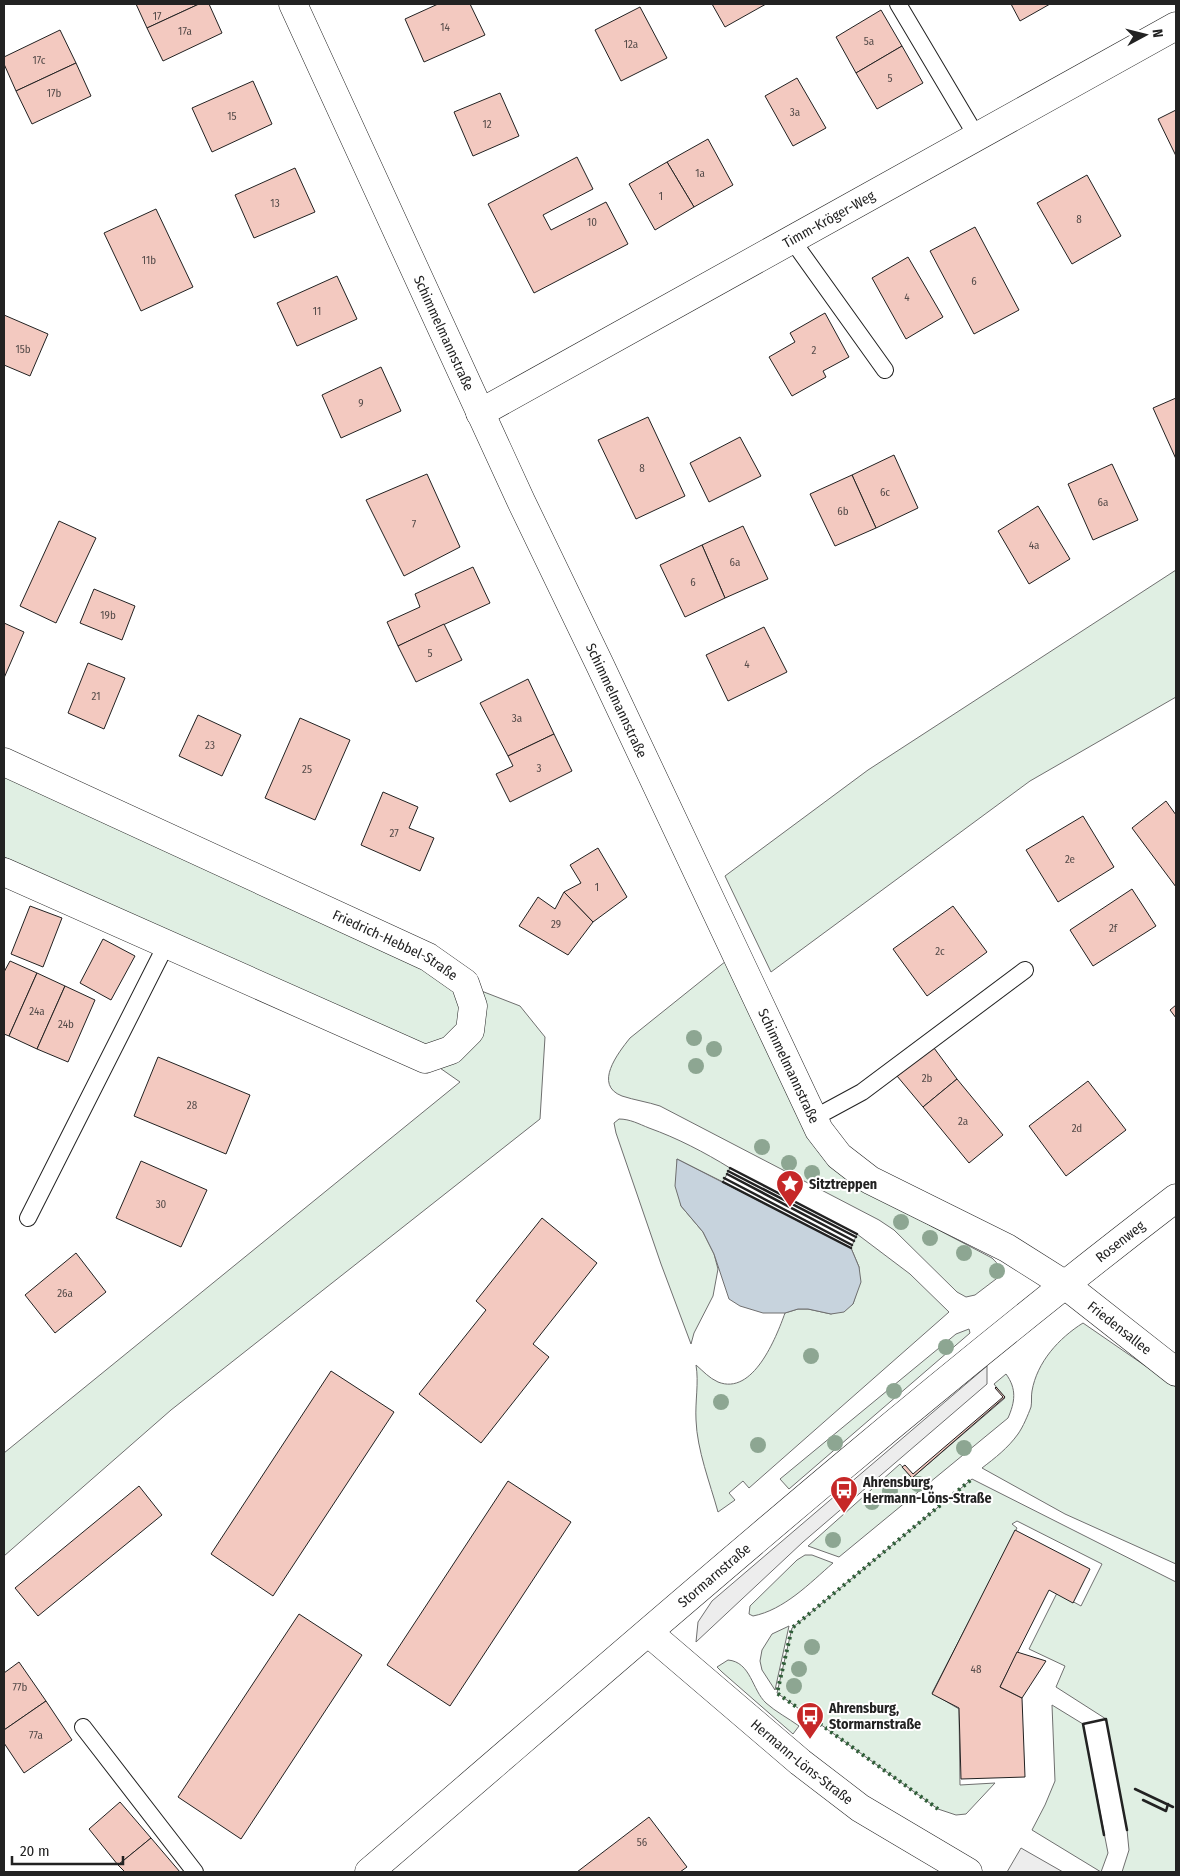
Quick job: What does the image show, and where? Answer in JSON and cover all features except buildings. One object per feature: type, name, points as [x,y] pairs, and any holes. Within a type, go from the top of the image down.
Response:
[{"type":"street","name":"Schimmelmannstraße","points":[[293,4],[480,413],[819,1130],[839,1156],[870,1180],[1007,1248],[1064,1284]]},
{"type":"street","name":"Timm-Kröger-Weg","points":[[480,413],[1176,26]]},
{"type":"street","name":"Friedrich-Hebbel-Straße","points":[[4,762],[428,957],[465,983],[473,1006],[470,1031],[451,1050],[425,1059],[4,872]]},
{"type":"street","name":"Rosenweg","points":[[1064,1284],[1176,1198]]},
{"type":"street","name":"Friedensallee","points":[[1064,1284],[1176,1372]]},
{"type":"street","name":"Stormarnstraße","points":[[369,1872],[820,1484],[1064,1284]]},
{"type":"street","name":"Hermann-Löns-Straße","points":[[649,1632],[800,1762],[860,1808],[968,1872]]},
{"type":"lane","points":[[898,4],[977,137]]},
{"type":"lane","points":[[792,240],[885,370]]},
{"type":"lane","points":[[28,1218],[166,944]]},
{"type":"lane","points":[[814,1118],[862,1092],[1025,970]]},
{"type":"lane","points":[[83,1727],[196,1872]]},
{"type":"green space","points":[[1176,570],[1176,697],[1030,781],[771,972],[725,876],[868,770]]},
{"type":"green space","points":[[4,776],[430,971],[520,1006],[545,1037],[540,1119],[171,1410],[4,1556],[4,1453],[460,1082],[384,1029],[4,857]]},
{"type":"green space","points":[[726,961],[758,1017],[880,1196],[931,1226],[992,1258],[999,1266],[1000,1276],[975,1295],[966,1297],[957,1292],[894,1230],[879,1220],[660,1106],[622,1096],[614,1091],[609,1084],[611,1068],[630,1038]]},
{"type":"green space","points":[[619,1119],[634,1122],[670,1136],[730,1168],[723,1182],[677,1159],[681,1206],[703,1232],[714,1254],[718,1269],[713,1296],[694,1333],[691,1344],[616,1133],[614,1123]]},
{"type":"green space","points":[[857,1234],[910,1274],[949,1312],[749,1488],[743,1481],[729,1493],[735,1500],[718,1512],[701,1455],[697,1431],[696,1365],[718,1382],[731,1384],[742,1381],[752,1373],[769,1350],[785,1313],[798,1309],[808,1309],[831,1314],[853,1304],[859,1267],[851,1248]]},
{"type":"green space","points":[[1083,1323],[1176,1387],[1176,1564],[1065,1514],[982,1468],[1006,1448],[1020,1431],[1031,1407],[1035,1380],[1050,1352]]},
{"type":"green space","points":[[969,1329],[970,1333],[789,1489],[780,1479],[956,1334]]},
{"type":"green space","points":[[1006,1374],[1012,1385],[1014,1396],[1008,1418],[839,1557],[808,1546],[900,1464],[912,1478],[1005,1398],[994,1384]]},
{"type":"green space","points":[[972,1479],[1176,1582],[1176,1872],[1122,1872],[1129,1850],[1127,1830],[1106,1719],[1056,1687],[1065,1666],[1029,1649],[1057,1593],[1081,1606],[1102,1564],[1017,1521],[1012,1524],[1017,1528],[932,1693],[959,1709],[960,1785],[995,1783],[966,1814],[956,1815],[938,1809],[777,1693],[792,1628]]},
{"type":"green space","points":[[805,1555],[812,1555],[833,1563],[786,1602],[764,1613],[753,1616],[749,1614],[750,1606],[797,1560]]},
{"type":"green space","points":[[789,1626],[775,1690],[762,1670],[760,1661],[762,1650],[772,1634]]},
{"type":"green space","points":[[728,1660],[742,1666],[766,1703],[799,1726],[793,1734],[717,1667]]},
{"type":"green space","points":[[1052,1705],[1083,1724],[1108,1853],[1101,1872],[1032,1830],[1055,1781]]},
{"type":"shaded area","points":[[677,1159],[851,1248],[859,1267],[861,1282],[853,1304],[844,1312],[831,1314],[808,1309],[798,1309],[785,1313],[763,1313],[740,1306],[729,1299],[714,1254],[703,1232],[681,1206],[675,1186]]},
{"type":"shaded area","points":[[987,1366],[987,1384],[803,1542],[696,1642],[698,1622],[712,1601]]},
{"type":"shaded area","points":[[1021,1848],[1063,1872],[1007,1872]]},
{"type":"hedge","points":[[938,1809],[777,1693],[792,1628],[972,1479]]},
{"type":"wall","points":[[730,1168],[857,1234]]},
{"type":"wall","points":[[728,1171],[856,1237]]},
{"type":"wall","points":[[727,1174],[854,1241]]},
{"type":"wall","points":[[724,1178],[852,1245]]},
{"type":"wall","points":[[723,1182],[851,1248]]},
{"type":"wall","points":[[1104,1835],[1083,1724],[1106,1719],[1127,1830]]},
{"type":"wall","points":[[1135,1789],[1173,1807]]},
{"type":"wall","points":[[1143,1800],[1166,1811],[1168,1804]]},
{"type":"place","name":"Sitztreppen","points":[[790,1208]]},
{"type":"place","name":"Ahrensburg, Hermann-Löns-Straße","points":[[844,1514]]},
{"type":"place","name":"Ahrensburg, Stormarnstraße","points":[[810,1740]]}]
